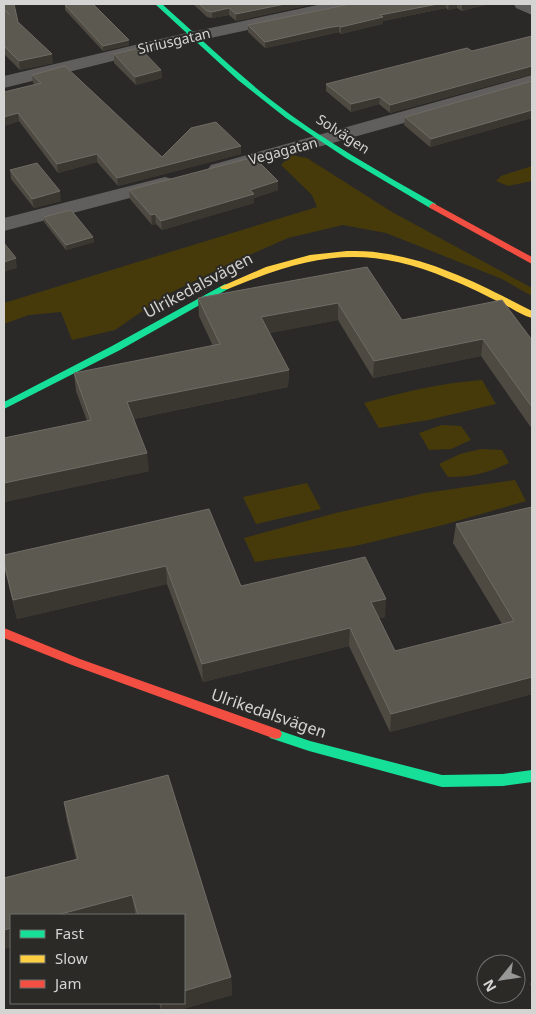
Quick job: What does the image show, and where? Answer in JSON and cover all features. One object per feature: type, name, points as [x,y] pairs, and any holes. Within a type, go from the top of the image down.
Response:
[{"type":"street","name":"Solvägen","points":[[158,4],[286,114],[361,164],[532,261]]},
{"type":"street","name":"Siriusgatan","points":[[4,82],[195,36],[345,4]]},
{"type":"street","points":[[522,4],[532,10]]},
{"type":"street","name":"Vegagatan","points":[[4,225],[324,140],[532,81]]},
{"type":"street","name":"Ulrikedalsvägen","points":[[4,406],[130,340],[230,284],[266,267],[303,256],[345,252],[378,254],[431,267],[474,285],[532,315]]},
{"type":"street","name":"Ulrikedalsvägen","points":[[4,633],[76,662],[309,746],[442,781],[503,780],[532,776]]},
{"type":"shaded area","points":[[291,155],[307,158],[392,212],[532,288],[532,296],[502,279],[386,233],[343,225],[288,238],[227,265],[166,295],[115,330],[72,340],[61,312],[29,315],[4,324],[4,303],[317,207],[312,195],[281,165]]},
{"type":"shaded area","points":[[532,166],[532,181],[508,186],[496,181],[501,176]]},
{"type":"shaded area","points":[[482,380],[496,404],[428,420],[379,428],[364,403],[422,388]]},
{"type":"shaded area","points":[[442,425],[461,426],[471,440],[451,449],[429,450],[419,433]]},
{"type":"shaded area","points":[[481,449],[502,450],[509,463],[480,474],[448,477],[439,464],[460,454]]},
{"type":"shaded area","points":[[515,480],[526,501],[443,525],[355,546],[255,562],[244,538],[336,513],[425,493]]},
{"type":"shaded area","points":[[307,483],[321,509],[256,524],[243,497]]},
{"type":"building","points":[[4,4],[14,4],[18,22],[52,54],[19,61],[4,46]]},
{"type":"building","points":[[93,4],[129,40],[103,46],[65,5]]},
{"type":"building","points":[[199,4],[285,4],[236,14],[229,8],[212,12],[207,11]]},
{"type":"building","points":[[350,4],[438,4],[380,15],[383,17],[265,42],[248,25]]},
{"type":"building","points":[[532,36],[532,66],[390,105],[380,97],[351,104],[326,84],[467,48],[472,51]]},
{"type":"building","points":[[140,48],[161,70],[135,77],[114,54]]},
{"type":"building","points":[[65,66],[162,157],[191,128],[216,122],[241,146],[117,178],[97,154],[57,164],[18,113],[4,117],[4,92],[41,83],[32,75]]},
{"type":"building","points":[[532,81],[532,110],[431,139],[405,117]]},
{"type":"building","points":[[254,157],[278,181],[250,190],[254,194],[161,221],[155,214],[151,215],[129,190]]},
{"type":"building","points":[[37,163],[60,191],[32,199],[10,170]]},
{"type":"building","points":[[71,210],[93,237],[66,245],[44,217]]},
{"type":"building","points":[[4,243],[16,258],[4,262]]},
{"type":"building","points":[[367,267],[402,320],[502,300],[532,340],[532,407],[483,339],[374,361],[338,303],[261,317],[289,370],[127,402],[147,453],[4,483],[4,438],[91,420],[74,373],[220,344],[198,298]]},
{"type":"building","points":[[532,507],[532,677],[391,714],[350,628],[202,664],[166,566],[13,600],[4,563],[4,555],[209,509],[241,586],[365,557],[386,599],[371,602],[395,651],[514,621],[456,524]]},
{"type":"building","points":[[168,775],[231,977],[185,991],[185,914],[138,914],[132,895],[61,914],[10,914],[10,928],[4,930],[4,878],[78,859],[64,802]]},
{"type":"traffic: fast","points":[[158,4],[240,78],[288,116],[349,157],[433,206]]},
{"type":"traffic: fast","points":[[4,406],[116,348],[225,287]]},
{"type":"traffic: fast","points":[[275,734],[309,746],[442,781],[503,780],[532,776]]},
{"type":"traffic: slow","points":[[225,287],[270,268],[310,257],[347,253],[382,256],[417,264],[452,276],[532,315]]},
{"type":"traffic: jam","points":[[433,206],[532,261]]},
{"type":"traffic: jam","points":[[4,633],[76,662],[275,734]]}]
